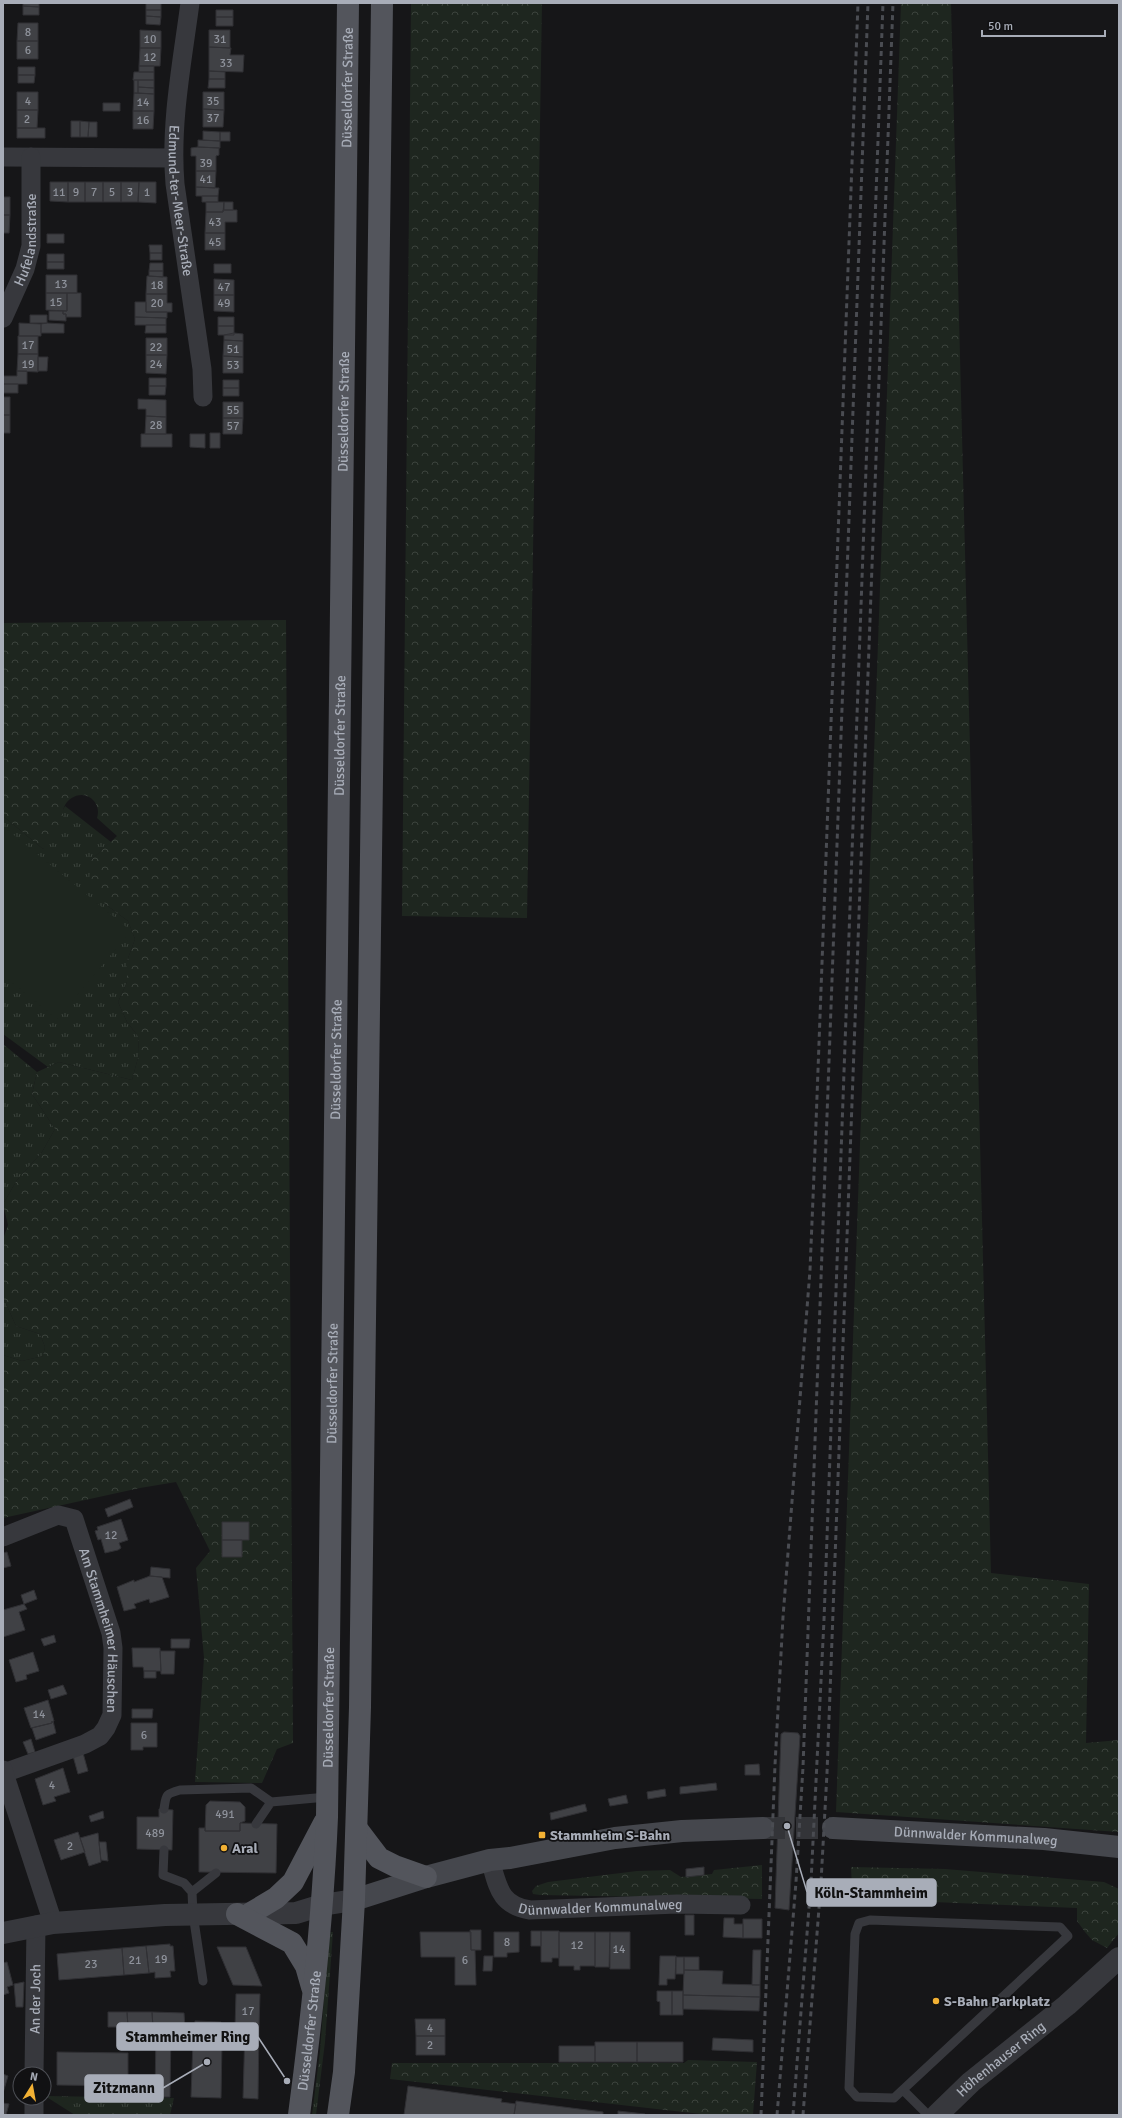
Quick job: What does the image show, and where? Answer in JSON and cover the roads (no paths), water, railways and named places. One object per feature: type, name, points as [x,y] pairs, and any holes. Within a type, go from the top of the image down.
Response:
[{"type":"main road","name":"Düsseldorfer Straße","points":[[299,2115],[314,1998],[322,1905],[327,1807],[348,3]]},
{"type":"main road","points":[[338,2115],[344,2072],[354,1900],[360,1707],[382,3]]},
{"type":"main road","points":[[244,1914],[276,1898],[293,1882],[327,1807]]},
{"type":"main road","points":[[354,1900],[426,1877],[490,1860],[510,1858],[615,1838],[682,1831],[763,1828]]},
{"type":"main road","name":"Dünnwalder Kommunalweg","points":[[833,1828],[1037,1839],[1119,1847]]},
{"type":"main road","points":[[357,1829],[379,1858],[395,1866],[426,1877]]},
{"type":"main road","points":[[244,1914],[292,1942],[306,1966],[314,1998]]},
{"type":"street","name":"Edmund-ter-Meer-Straße","points":[[190,3],[176,112],[173,158],[175,184],[202,369],[203,397]]},
{"type":"street","points":[[3,157],[173,158]]},
{"type":"street","name":"Hufelandstraße","points":[[3,318],[29,258],[31,246],[31,158]]},
{"type":"street","name":"Am Stammheimer Häuschen","points":[[3,1537],[58,1515],[74,1519],[111,1633],[113,1648],[112,1715],[106,1728],[100,1736],[85,1744],[4,1771],[8,1806],[45,1924]]},
{"type":"street","name":"Dünnwalder Kommunalweg","points":[[490,1860],[504,1899],[521,1909],[530,1910],[677,1904],[741,1905]]},
{"type":"street","points":[[3,1933],[45,1924],[193,1914],[296,1913],[322,1905],[354,1900]]},
{"type":"street","name":"An der Joch","points":[[35,2066],[45,1924]]},
{"type":"street","name":"Höhenhauser Ring","points":[[937,2115],[971,2082],[1012,2047],[1067,2004],[1119,1958]]},
{"type":"street","name":"Höhenhauser Ring","points":[[1067,2004],[1119,1973]]},
{"type":"lane","points":[[164,1809],[166,1797],[169,1793],[180,1790],[251,1788],[271,1802],[327,1807]]},
{"type":"lane","points":[[256,1824],[271,1802]]},
{"type":"lane","points":[[164,1850],[163,1875],[184,1883],[192,1892],[193,1914],[203,1981]]},
{"type":"lane","points":[[192,1892],[216,1872]]},
{"type":"lane","points":[[870,1920],[1060,1927],[1068,1936],[903,2090],[894,2098],[857,2097],[849,2088],[855,1934],[859,1923],[870,1920]]},
{"type":"lane","points":[[903,2090],[928,2115]]},
{"type":"tunnel","points":[[763,1828],[833,1828]]},
{"type":"railway","points":[[761,2115],[775,1765],[783,1617],[810,1270],[858,3]]},
{"type":"railway","points":[[777,2115],[796,1882],[803,1767],[868,3]]},
{"type":"railway","points":[[793,2115],[811,1882],[824,1620],[883,3]]},
{"type":"railway","points":[[803,2115],[821,1882],[827,1773],[893,3]]},
{"type":"place","name":"Köln-Stammheim","points":[[787,1826]]},
{"type":"place","name":"Stammheim S-Bahn","points":[[542,1835]]},
{"type":"place","name":"Aral","points":[[224,1848]]},
{"type":"place","name":"S-Bahn Parkplatz","points":[[936,2001]]},
{"type":"place","name":"Zitzmann","points":[[207,2062]]},
{"type":"place","name":"Stammheimer Ring","points":[[287,2081]]}]
